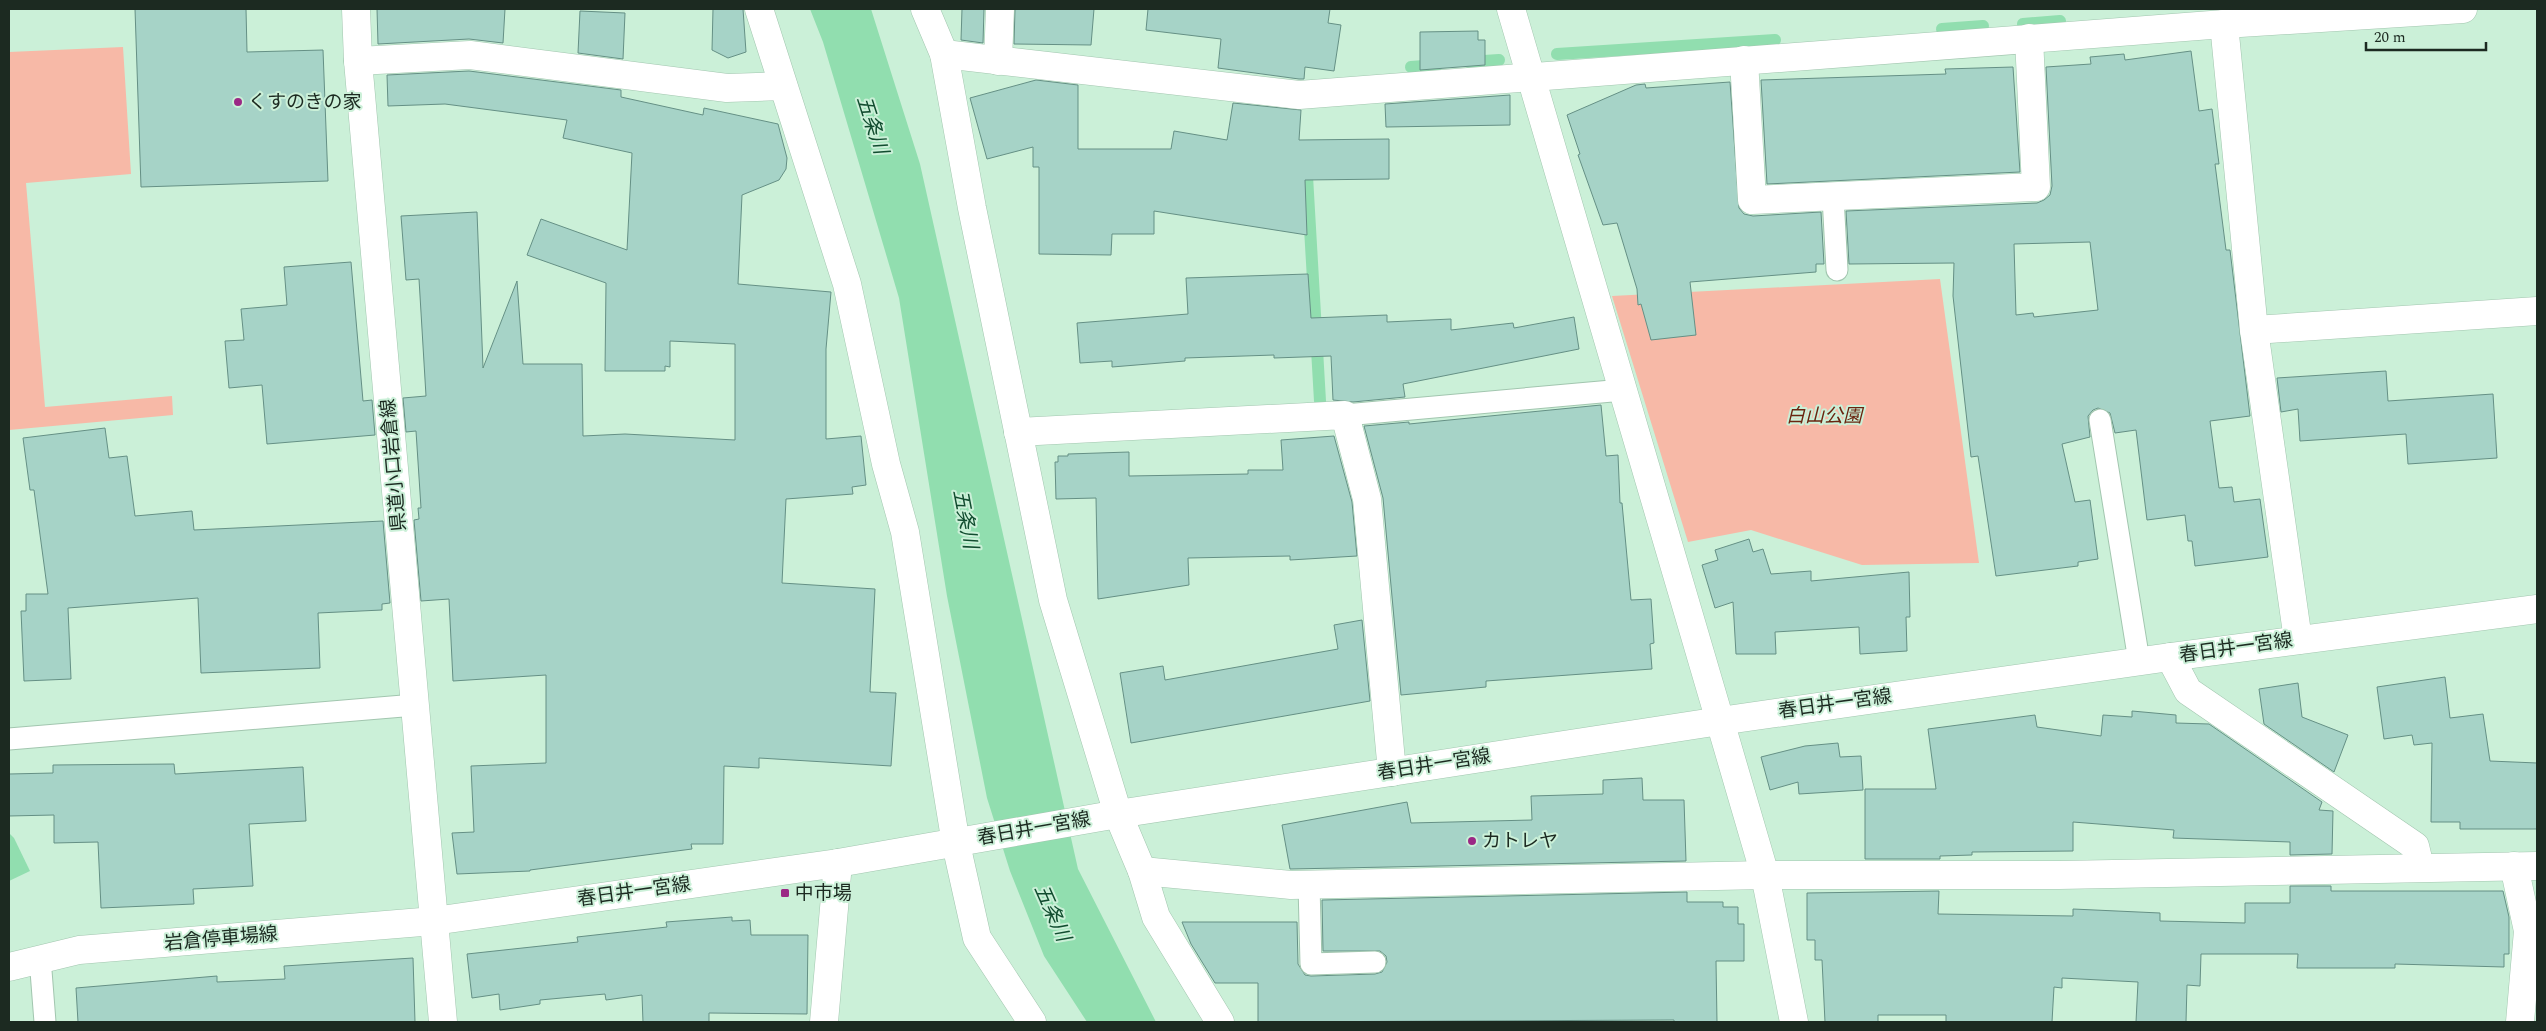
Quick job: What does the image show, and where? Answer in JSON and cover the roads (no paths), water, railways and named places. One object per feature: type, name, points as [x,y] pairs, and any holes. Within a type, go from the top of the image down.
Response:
[{"type":"street","name":"県道小口岩倉線","points":[[356,9],[358,61],[434,921]]},
{"type":"street","points":[[759,9],[847,284],[886,464],[905,532],[956,844],[977,938],[1032,1022]]},
{"type":"street","points":[[925,9],[944,54],[1052,600],[1118,814],[1142,871],[1156,917],[1220,1022]]},
{"type":"street","points":[[998,61],[1000,9]]},
{"type":"street","points":[[1511,9],[1765,875],[1794,1022]]},
{"type":"street","points":[[944,54],[1299,95],[2029,38],[2463,9]]},
{"type":"street","points":[[2224,24],[2254,330],[2298,640]]},
{"type":"street","points":[[1744,60],[1752,200],[2036,187],[2029,38]]},
{"type":"street","points":[[358,61],[470,55],[727,88],[783,86]]},
{"type":"street","points":[[2254,330],[2537,311]]},
{"type":"street","points":[[1018,432],[1345,415],[1367,499],[1392,772]]},
{"type":"street","name":"春日井一宮線","points":[[434,921],[838,863],[956,844],[1118,814],[1720,721],[2170,657],[2537,609]]},
{"type":"street","points":[[2170,657],[2188,691],[2415,846],[2420,867]]},
{"type":"street","points":[[824,1022],[838,863]]},
{"type":"street","points":[[1142,871],[1291,885],[1309,885],[1765,875],[2059,875],[2526,866],[2532,934],[2520,1022]]},
{"type":"street","points":[[434,921],[443,1022]]},
{"type":"street","name":"岩倉停車場線","points":[[9,967],[79,950],[434,921]]},
{"type":"lane","points":[[1833,196],[1837,270]]},
{"type":"lane","points":[[1345,415],[1623,390]]},
{"type":"lane","points":[[2100,420],[2139,662]]},
{"type":"lane","points":[[9,739],[415,705]]},
{"type":"lane","points":[[1309,885],[1311,964],[1375,962]]},
{"type":"lane","points":[[40,958],[45,1022]]},
{"type":"water","name":"五条川","points":[[810,9],[871,9],[920,164],[1078,869],[1156,1022],[1087,1022],[1044,956],[1010,871],[987,798],[947,596],[899,298],[823,42]]},
{"type":"water","points":[[9,833],[14,838],[30,871],[9,881]]},
{"type":"waterway","points":[[2023,24],[2060,21]]},
{"type":"waterway","points":[[1942,29],[1983,26]]},
{"type":"waterway","points":[[1557,54],[1775,40]]},
{"type":"waterway","points":[[1469,62],[1499,60]]},
{"type":"waterway","points":[[1411,67],[1437,65]]},
{"type":"waterway","points":[[1307,176],[1320,401]]},
{"type":"place","name":"くすのきの家","points":[[238,102]]},
{"type":"place","name":"カトレヤ","points":[[1472,841]]},
{"type":"place","name":"中市場","points":[[785,893]]},
{"type":"park label","name":"白山公園","points":[[1824,416]]}]
